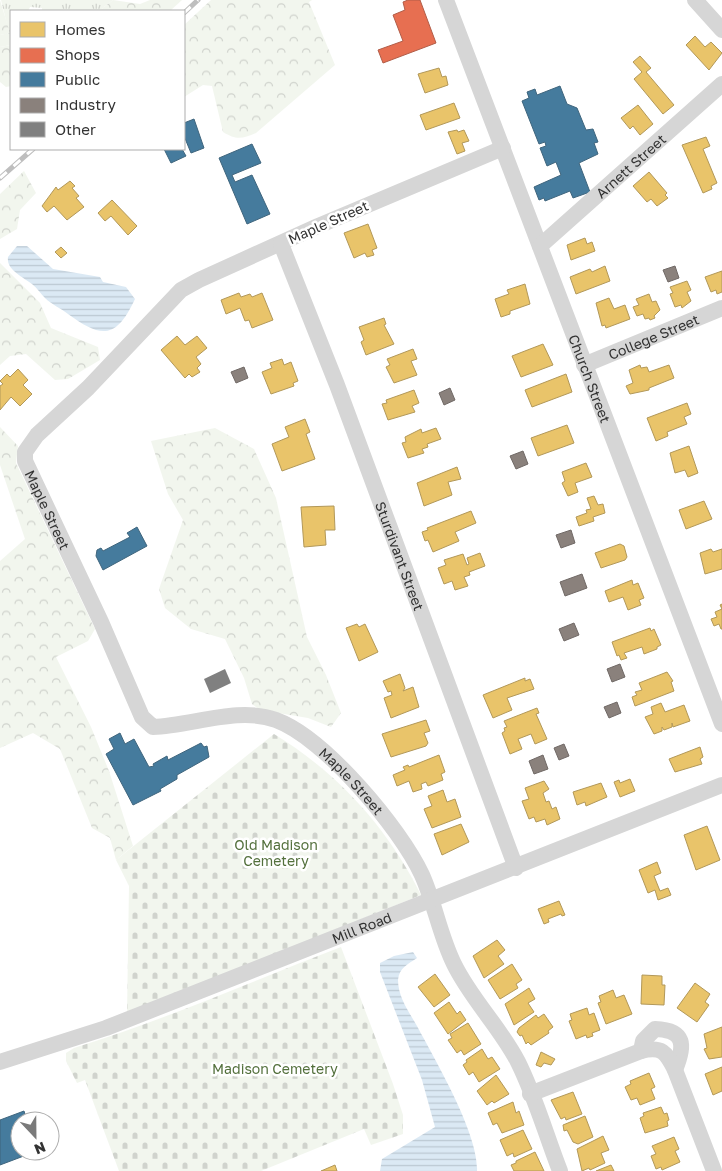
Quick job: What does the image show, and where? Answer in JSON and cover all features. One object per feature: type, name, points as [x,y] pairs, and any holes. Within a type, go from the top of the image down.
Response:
[{"type":"street","name":"Church Street","points":[[446,0],[722,724]]},
{"type":"street","points":[[695,0],[722,30]]},
{"type":"street","name":"Arnett Street","points":[[540,246],[722,84]]},
{"type":"street","name":"Maple Street","points":[[432,900],[421,874],[380,812],[318,747],[300,733],[276,720],[256,717],[239,716],[174,726],[153,727],[142,716],[101,622],[25,461],[25,452],[37,435],[88,388],[181,290],[318,226],[503,148]]},
{"type":"street","name":"Sturdivant Street","points":[[281,244],[336,385],[516,868]]},
{"type":"street","name":"College Street","points":[[584,365],[722,308]]},
{"type":"street","name":"Mill Road","points":[[0,1062],[106,1028],[722,786]]},
{"type":"street","points":[[432,900],[454,965],[518,1062],[560,1171]]},
{"type":"street","points":[[641,1051],[643,1041],[655,1030],[667,1030],[676,1033],[681,1042],[681,1052],[675,1070]]},
{"type":"street","points":[[530,1094],[641,1051],[652,1048],[668,1054],[714,1171]]},
{"type":"green space","points":[[0,0],[10,33],[0,35]]},
{"type":"green space","points":[[1,0],[113,0],[100,10],[42,10],[42,8],[30,7],[28,10],[10,10],[10,45],[0,47],[0,35],[9,33]]},
{"type":"green space","points":[[113,0],[140,4],[150,0],[182,0],[171,10],[100,10]]},
{"type":"green space","points":[[211,0],[312,0],[309,2],[335,65],[256,133],[247,137],[235,137],[223,132],[212,86],[203,85],[185,96],[185,24]]},
{"type":"green space","points":[[10,45],[10,86],[6,87],[0,82],[0,47]]},
{"type":"green space","points":[[24,171],[36,193],[20,210],[17,229],[0,239],[0,194]]},
{"type":"green space","points":[[0,263],[40,303],[51,328],[98,347],[100,360],[68,379],[55,380],[26,354],[10,356],[0,365]]},
{"type":"green space","points":[[0,427],[18,446],[16,463],[95,629],[88,641],[56,657],[91,727],[109,771],[133,846],[116,860],[110,838],[92,828],[60,749],[33,733],[0,748],[0,561],[25,539],[0,465]]},
{"type":"green space","points":[[215,428],[254,449],[276,498],[307,637],[326,675],[341,713],[331,727],[308,718],[260,710],[252,704],[244,678],[225,639],[191,629],[165,608],[159,589],[183,520],[168,494],[151,441]]},
{"type":"green space","name":"Old Madison Cemetery","points":[[274,734],[319,766],[359,804],[393,847],[421,895],[127,1014],[129,886],[116,860]]},
{"type":"green space","name":"Madison Cemetery","points":[[341,947],[393,1084],[403,1115],[403,1134],[371,1145],[364,1129],[261,1171],[119,1171],[85,1080],[77,1083],[66,1061],[66,1053],[74,1048],[175,1013]]},
{"type":"shaded area","points":[[17,246],[27,246],[53,269],[100,277],[103,282],[126,287],[135,299],[121,322],[114,328],[107,331],[99,331],[90,328],[48,300],[12,269],[8,262],[8,257]]},
{"type":"shaded area","points":[[413,952],[417,958],[400,972],[398,986],[407,1010],[464,1118],[476,1156],[477,1171],[380,1171],[382,1159],[435,1127],[422,1080],[380,972],[380,963],[394,956]]},
{"type":"building: Homes","points":[[695,36],[705,47],[711,42],[722,53],[709,70],[686,45]]},
{"type":"building: Homes","points":[[640,56],[651,68],[646,72],[674,105],[663,114],[634,79],[642,72],[633,62]]},
{"type":"building: Homes","points":[[439,68],[442,77],[446,76],[448,85],[425,93],[418,74]]},
{"type":"building: Homes","points":[[454,103],[460,118],[426,130],[420,115]]},
{"type":"building: Homes","points":[[638,105],[653,124],[640,135],[633,126],[630,129],[621,118]]},
{"type":"building: Homes","points":[[457,130],[458,132],[464,130],[469,141],[462,143],[465,151],[457,154],[448,132]]},
{"type":"building: Homes","points":[[706,137],[710,146],[703,149],[717,183],[711,186],[712,189],[703,193],[682,145]]},
{"type":"building: Homes","points":[[649,172],[667,193],[665,195],[668,198],[657,206],[651,199],[647,202],[633,186]]},
{"type":"building: Homes","points":[[70,181],[75,186],[72,188],[79,196],[76,198],[84,207],[67,220],[54,206],[47,212],[42,206],[56,187],[58,190]]},
{"type":"building: Homes","points":[[112,200],[137,226],[128,235],[111,216],[105,221],[98,213]]},
{"type":"building: Homes","points":[[368,224],[377,248],[372,250],[374,255],[367,257],[365,253],[354,258],[344,233]]},
{"type":"building: Homes","points":[[585,238],[587,244],[592,242],[595,251],[571,260],[567,245]]},
{"type":"building: Homes","points":[[61,247],[67,253],[61,258],[55,252]]},
{"type":"building: Homes","points":[[605,266],[610,281],[576,294],[570,277],[590,269],[592,272]]},
{"type":"building: Homes","points":[[722,271],[722,292],[717,294],[716,290],[711,292],[705,277]]},
{"type":"building: Homes","points":[[687,281],[691,290],[687,292],[691,301],[682,308],[681,305],[675,307],[670,294],[673,293],[670,287]]},
{"type":"building: Homes","points":[[525,284],[530,304],[510,311],[510,314],[501,317],[495,299],[509,294],[507,290]]},
{"type":"building: Homes","points":[[239,293],[241,297],[250,294],[252,297],[262,293],[273,320],[252,328],[249,320],[245,321],[240,308],[226,314],[221,300]]},
{"type":"building: Homes","points":[[649,294],[652,302],[656,301],[660,310],[654,316],[655,318],[650,320],[649,318],[645,319],[643,314],[637,316],[633,307],[639,305],[636,299]]},
{"type":"building: Homes","points":[[609,298],[614,309],[625,305],[630,319],[606,328],[605,325],[602,326],[596,303]]},
{"type":"building: Homes","points":[[384,318],[386,324],[384,325],[394,344],[366,355],[361,342],[364,340],[359,327]]},
{"type":"building: Homes","points":[[177,336],[185,345],[197,336],[207,348],[196,357],[201,364],[197,368],[200,372],[192,377],[189,374],[185,378],[161,350]]},
{"type":"building: Homes","points":[[543,344],[553,365],[521,377],[512,356]]},
{"type":"building: Homes","points":[[413,349],[417,359],[411,361],[417,375],[394,383],[386,367],[390,365],[387,359]]},
{"type":"building: Homes","points":[[282,359],[284,365],[291,362],[298,381],[293,383],[294,386],[271,394],[262,372],[272,368],[270,363]]},
{"type":"building: Homes","points":[[640,365],[641,368],[647,367],[649,372],[669,365],[674,378],[649,388],[649,390],[630,394],[626,386],[633,383],[629,370]]},
{"type":"building: Homes","points":[[18,369],[28,380],[23,385],[32,394],[20,406],[11,397],[0,410],[0,386],[3,384],[0,381],[7,374],[10,377]]},
{"type":"building: Homes","points":[[566,374],[572,392],[532,407],[525,390]]},
{"type":"building: Homes","points":[[414,390],[419,403],[412,406],[415,412],[388,420],[382,404],[387,403],[386,400]]},
{"type":"building: Homes","points":[[687,403],[691,414],[684,417],[687,424],[667,432],[668,436],[656,441],[647,418]]},
{"type":"building: Homes","points":[[305,419],[310,432],[306,434],[315,459],[282,471],[272,444],[289,437],[285,427]]},
{"type":"building: Homes","points":[[567,425],[574,443],[538,456],[531,438]]},
{"type":"building: Homes","points":[[436,428],[441,439],[427,444],[428,447],[422,449],[424,453],[408,458],[402,443],[406,442],[405,437],[421,429],[422,433]]},
{"type":"building: Homes","points":[[689,446],[698,473],[688,477],[685,470],[675,473],[670,453]]},
{"type":"building: Homes","points":[[586,463],[592,477],[575,483],[578,492],[568,496],[562,483],[565,481],[562,472]]},
{"type":"building: Homes","points":[[457,467],[461,479],[448,482],[452,495],[424,506],[417,483]]},
{"type":"building: Homes","points":[[594,496],[598,505],[603,504],[605,513],[593,517],[594,521],[579,526],[576,517],[587,513],[586,510],[591,509],[587,498]]},
{"type":"building: Homes","points":[[704,501],[712,519],[686,529],[679,510]]},
{"type":"building: Homes","points":[[334,506],[335,530],[325,530],[326,545],[304,547],[301,507]]},
{"type":"building: Homes","points":[[471,511],[476,523],[455,532],[459,541],[433,552],[428,540],[425,541],[422,532],[428,530],[427,528]]},
{"type":"building: Homes","points":[[620,544],[624,546],[627,557],[625,560],[601,568],[595,553]]},
{"type":"building: Homes","points":[[711,549],[713,552],[722,549],[722,569],[705,574],[700,553]]},
{"type":"building: Homes","points":[[480,553],[485,566],[469,572],[470,575],[464,577],[468,586],[455,590],[452,581],[444,584],[438,568],[446,565],[444,560],[463,554],[467,565],[469,564],[467,558]]},
{"type":"building: Homes","points":[[632,580],[633,585],[638,583],[644,598],[639,600],[641,605],[628,610],[623,597],[609,602],[605,591]]},
{"type":"building: Homes","points":[[722,609],[721,629],[719,624],[714,626],[711,619],[717,617],[715,612]]},
{"type":"building: Homes","points":[[357,624],[359,627],[365,624],[378,652],[359,661],[346,628]]},
{"type":"building: Homes","points":[[650,628],[651,631],[654,629],[661,645],[657,649],[644,654],[642,647],[624,653],[627,658],[621,660],[619,655],[617,656],[612,642]]},
{"type":"building: Homes","points":[[667,672],[673,681],[671,682],[674,691],[635,706],[632,697],[637,695],[635,692],[642,690],[639,683]]},
{"type":"building: Homes","points":[[400,674],[405,688],[403,691],[413,687],[419,707],[391,718],[384,698],[392,695],[391,691],[388,692],[383,681]]},
{"type":"building: Homes","points":[[525,678],[525,681],[530,679],[534,689],[507,698],[512,710],[493,718],[483,695]]},
{"type":"building: Homes","points":[[661,703],[665,712],[684,705],[690,721],[673,727],[672,723],[672,727],[664,730],[662,727],[662,731],[654,734],[645,717],[653,714],[651,707]]},
{"type":"building: Homes","points":[[537,708],[539,713],[536,714],[547,739],[535,744],[531,734],[518,739],[522,749],[510,754],[502,733],[505,731],[504,728],[507,727],[504,721]]},
{"type":"building: Homes","points":[[426,720],[430,731],[424,733],[428,743],[426,746],[391,757],[382,734]]},
{"type":"building: Homes","points":[[700,747],[703,757],[700,759],[702,764],[675,772],[669,759]]},
{"type":"building: Homes","points":[[439,755],[445,772],[441,774],[443,780],[428,786],[426,782],[421,784],[422,789],[413,792],[409,781],[397,786],[393,775],[405,770],[403,767],[408,765],[409,767]]},
{"type":"building: Homes","points":[[630,779],[635,791],[620,797],[614,782],[619,780],[620,783]]},
{"type":"building: Homes","points":[[544,781],[549,789],[543,793],[546,802],[549,801],[552,809],[556,807],[560,819],[547,825],[545,819],[536,822],[534,817],[529,819],[522,801],[529,799],[525,788]]},
{"type":"building: Homes","points":[[601,783],[607,797],[586,806],[585,802],[577,805],[573,792]]},
{"type":"building: Homes","points":[[443,790],[447,802],[455,799],[461,817],[432,828],[424,809],[432,806],[428,796]]},
{"type":"building: Homes","points":[[461,824],[469,842],[442,855],[434,834]]},
{"type":"building: Homes","points":[[707,826],[720,860],[696,870],[684,835]]},
{"type":"building: Homes","points":[[657,862],[661,873],[654,876],[660,891],[668,888],[671,895],[658,900],[655,890],[648,893],[639,870]]},
{"type":"building: Homes","points":[[559,901],[565,915],[562,916],[561,914],[548,919],[549,922],[544,924],[538,909]]},
{"type":"building: Homes","points":[[497,940],[505,950],[498,956],[504,964],[484,978],[473,956]]},
{"type":"building: Homes","points":[[512,964],[522,980],[516,984],[518,988],[500,999],[488,980]]},
{"type":"building: Homes","points":[[435,974],[450,995],[434,1007],[418,987]]},
{"type":"building: Homes","points":[[642,975],[662,976],[662,985],[665,985],[664,1005],[641,1004]]},
{"type":"building: Homes","points":[[695,983],[710,994],[705,1002],[709,1005],[697,1022],[677,1008]]},
{"type":"building: Homes","points":[[529,988],[535,999],[528,1003],[534,1012],[514,1025],[505,1004]]},
{"type":"building: Homes","points":[[613,990],[616,998],[624,995],[632,1014],[606,1024],[598,1003],[601,1002],[599,996]]},
{"type":"building: Homes","points":[[449,1002],[457,1014],[460,1011],[466,1020],[448,1034],[434,1013]]},
{"type":"building: Homes","points":[[587,1008],[589,1015],[594,1013],[600,1030],[592,1033],[593,1036],[587,1038],[586,1035],[576,1039],[569,1021],[572,1020],[570,1014]]},
{"type":"building: Homes","points":[[544,1014],[553,1027],[548,1031],[549,1033],[531,1045],[528,1042],[526,1044],[522,1035],[520,1036],[517,1032],[519,1028],[536,1015],[538,1018]]},
{"type":"building: Homes","points":[[468,1023],[481,1044],[464,1055],[461,1050],[457,1053],[448,1040],[452,1038],[450,1034]]},
{"type":"building: Homes","points":[[722,1027],[722,1057],[709,1059],[704,1049],[707,1048],[704,1034]]},
{"type":"building: Homes","points":[[482,1049],[488,1059],[492,1057],[500,1069],[479,1082],[473,1072],[469,1075],[463,1065],[467,1062],[466,1060]]},
{"type":"building: Homes","points":[[541,1052],[555,1059],[551,1065],[544,1063],[541,1067],[536,1065]]},
{"type":"building: Homes","points":[[722,1067],[722,1091],[713,1095],[705,1074]]},
{"type":"building: Homes","points":[[649,1073],[655,1087],[651,1089],[655,1099],[640,1105],[637,1098],[631,1100],[625,1087],[631,1084],[630,1081]]},
{"type":"building: Homes","points":[[496,1075],[509,1094],[487,1105],[477,1091]]},
{"type":"building: Homes","points":[[573,1092],[582,1114],[566,1120],[565,1117],[561,1119],[551,1100]]},
{"type":"building: Homes","points":[[513,1102],[516,1113],[519,1111],[524,1125],[502,1133],[497,1123],[493,1125],[488,1113]]},
{"type":"building: Homes","points":[[661,1107],[664,1114],[667,1113],[668,1126],[645,1133],[640,1118],[644,1116],[643,1113]]},
{"type":"building: Homes","points":[[585,1116],[593,1137],[578,1144],[573,1142],[567,1130],[564,1131],[563,1125]]},
{"type":"building: Homes","points":[[523,1130],[532,1149],[514,1157],[513,1153],[507,1156],[500,1140]]},
{"type":"building: Homes","points":[[603,1136],[609,1150],[601,1153],[605,1163],[590,1170],[589,1168],[582,1171],[577,1149]]},
{"type":"building: Homes","points":[[674,1137],[679,1149],[675,1151],[680,1162],[662,1170],[661,1167],[656,1169],[651,1156],[656,1154],[652,1146]]},
{"type":"building: Homes","points":[[535,1152],[544,1171],[514,1171],[511,1165]]},
{"type":"building: Homes","points":[[335,1165],[337,1171],[321,1171]]},
{"type":"building: Homes","points":[[611,1165],[614,1171],[596,1171]]},
{"type":"building: Shops","points":[[420,0],[436,43],[383,63],[378,50],[403,41],[393,15],[405,10],[403,2]]},
{"type":"building: Public","points":[[560,86],[567,104],[577,108],[586,130],[593,129],[598,142],[594,143],[598,154],[579,163],[590,192],[573,198],[570,191],[545,201],[544,198],[539,200],[534,187],[561,175],[556,162],[547,166],[540,148],[546,146],[545,142],[539,144],[522,101],[529,98],[527,92],[535,89],[537,95]]},
{"type":"building: Public","points":[[194,119],[204,148],[191,153],[185,138],[185,123]]},
{"type":"building: Public","points":[[252,144],[261,163],[232,175],[235,182],[252,175],[270,214],[247,224],[219,158]]},
{"type":"building: Public","points":[[164,150],[183,150],[186,156],[171,163]]},
{"type":"building: Public","points":[[137,527],[147,546],[103,570],[96,556],[97,550],[101,548],[103,551],[130,537],[127,533]]},
{"type":"building: Public","points":[[120,733],[125,744],[134,739],[149,767],[154,766],[153,764],[167,756],[168,760],[201,743],[204,747],[207,746],[209,757],[177,775],[177,779],[160,789],[161,791],[133,805],[106,754],[114,749],[109,739]]},
{"type":"building: Public","points":[[10,1116],[11,1161],[0,1165],[0,1120]]},
{"type":"building: Industry","points":[[675,266],[679,278],[668,282],[663,270]]},
{"type":"building: Industry","points":[[244,367],[248,378],[236,383],[231,372]]},
{"type":"building: Industry","points":[[450,388],[455,400],[444,405],[439,393]]},
{"type":"building: Industry","points":[[523,451],[528,464],[516,469],[510,456]]},
{"type":"building: Industry","points":[[571,530],[575,543],[561,548],[556,535]]},
{"type":"building: Industry","points":[[582,574],[587,588],[565,596],[560,582]]},
{"type":"building: Industry","points":[[574,623],[579,635],[564,641],[559,629]]},
{"type":"building: Industry","points":[[620,664],[625,677],[612,682],[607,669]]},
{"type":"building: Industry","points":[[617,702],[621,713],[609,718],[604,707]]},
{"type":"building: Industry","points":[[564,744],[569,756],[559,760],[554,748]]},
{"type":"building: Industry","points":[[543,755],[548,769],[534,774],[529,761]]},
{"type":"building: Other","points":[[225,669],[231,683],[210,693],[204,679]]},
{"type":"railway","points":[[185,12],[198,0]]},
{"type":"railway","points":[[0,178],[32,150]]}]
